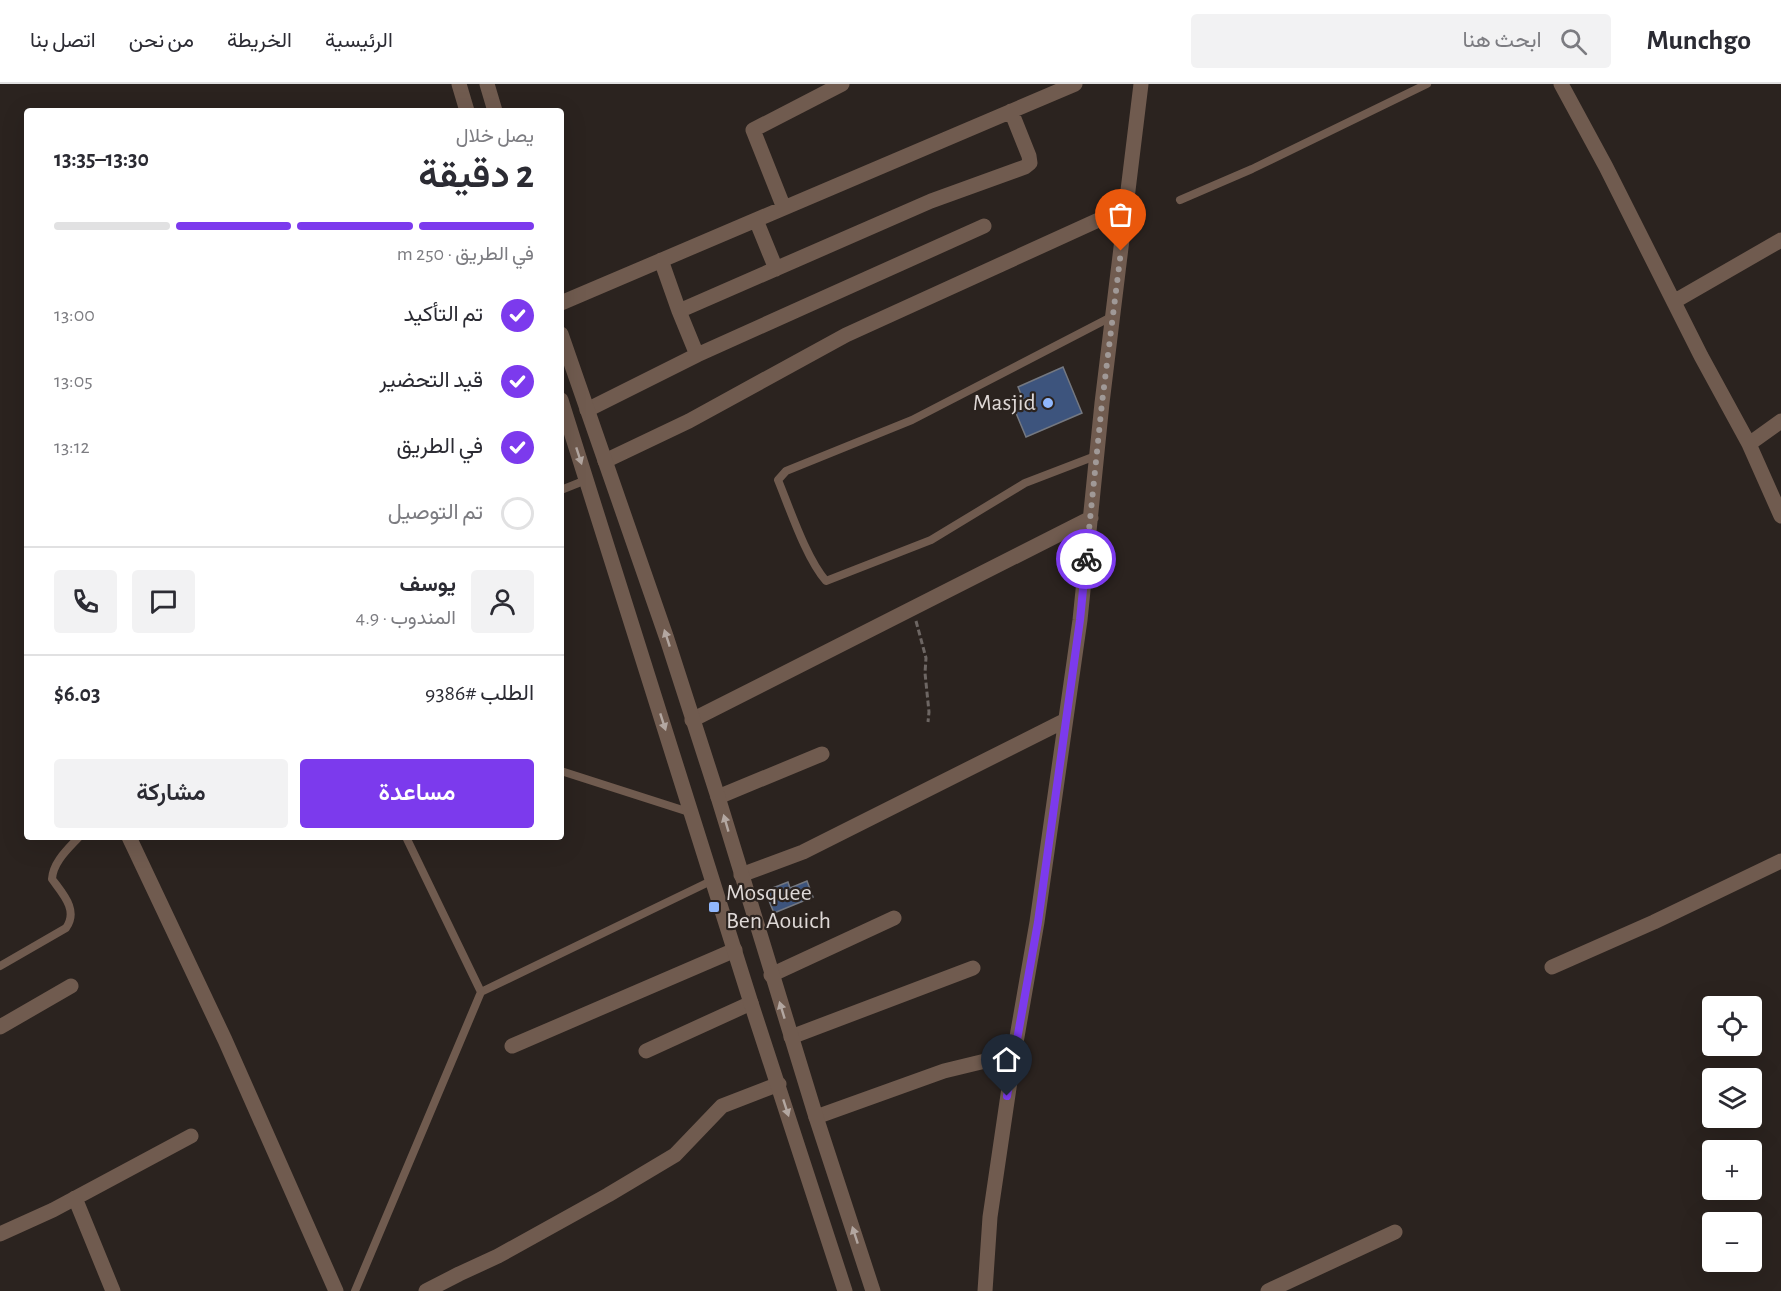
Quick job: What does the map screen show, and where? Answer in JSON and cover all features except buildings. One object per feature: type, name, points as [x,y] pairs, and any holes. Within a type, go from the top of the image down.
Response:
[{"type":"street","points":[[459,84],[466,108]]},
{"type":"street","points":[[487,84],[494,108]]},
{"type":"street","points":[[784,208],[753,129],[842,84]]},
{"type":"street","points":[[564,302],[1075,84]]},
{"type":"street","points":[[985,1291],[990,1217],[1014,1054],[1038,922],[1080,620],[1141,84]]},
{"type":"street","points":[[1561,84],[1675,301],[1701,356],[1749,444],[1781,516]]},
{"type":"street","points":[[679,311],[931,201],[1025,167],[1030,163],[1029,156],[1011,111]]},
{"type":"street","points":[[605,461],[689,421],[846,334],[1126,207]]},
{"type":"street","points":[[756,220],[776,269]]},
{"type":"street","points":[[587,410],[697,356],[984,226]]},
{"type":"street","points":[[1675,301],[1781,240]]},
{"type":"street","points":[[661,260],[697,356]]},
{"type":"street","points":[[564,343],[645,573],[718,797],[771,975],[873,1291]]},
{"type":"street","points":[[564,410],[751,1003],[845,1291]]},
{"type":"street","points":[[1749,444],[1781,421]]},
{"type":"street","points":[[692,720],[1091,518]]},
{"type":"street","points":[[619,583],[645,573]]},
{"type":"street","points":[[741,875],[803,852],[1065,721]]},
{"type":"street","points":[[718,797],[822,754]]},
{"type":"street","points":[[130,840],[225,1040],[336,1291]]},
{"type":"street","points":[[1552,967],[1654,922],[1781,861]]},
{"type":"street","points":[[771,975],[894,918]]},
{"type":"street","points":[[512,1046],[735,950]]},
{"type":"street","points":[[791,1037],[973,968]]},
{"type":"street","points":[[0,1027],[71,986]]},
{"type":"street","points":[[646,1051],[751,1003]]},
{"type":"street","points":[[816,1117],[944,1071],[1014,1054]]},
{"type":"street","points":[[426,1291],[498,1257],[608,1195],[675,1155],[722,1106],[778,1084]]},
{"type":"street","points":[[0,1234],[75,1198],[191,1136]]},
{"type":"street","points":[[75,1198],[112,1291]]},
{"type":"street","points":[[1268,1291],[1395,1232]]},
{"type":"lane","points":[[1180,200],[1252,169],[1427,84]]},
{"type":"lane","points":[[1098,455],[1025,483],[931,540],[826,581],[820,574],[796,525],[778,480],[786,471],[912,420],[1113,316]]},
{"type":"lane","points":[[564,489],[586,480]]},
{"type":"lane","points":[[564,772],[692,813]]},
{"type":"lane","points":[[0,966],[66,928],[70,923],[68,899],[52,879],[52,872],[76,840]]},
{"type":"lane","points":[[407,840],[481,992]]},
{"type":"lane","points":[[355,1291],[481,992],[713,880]]},
{"type":"path","points":[[912,608],[926,658],[928,722]]},
{"type":"way so far","points":[[1086,559],[1121,251]]},
{"type":"place","name":"Masjid","points":[[1048,403]]},
{"type":"place","name":"Mosquee Ben Aouich","points":[[714,907]]},
{"type":"route","points":[[1007,1096],[1038,922],[1080,620],[1086,559]]}]
